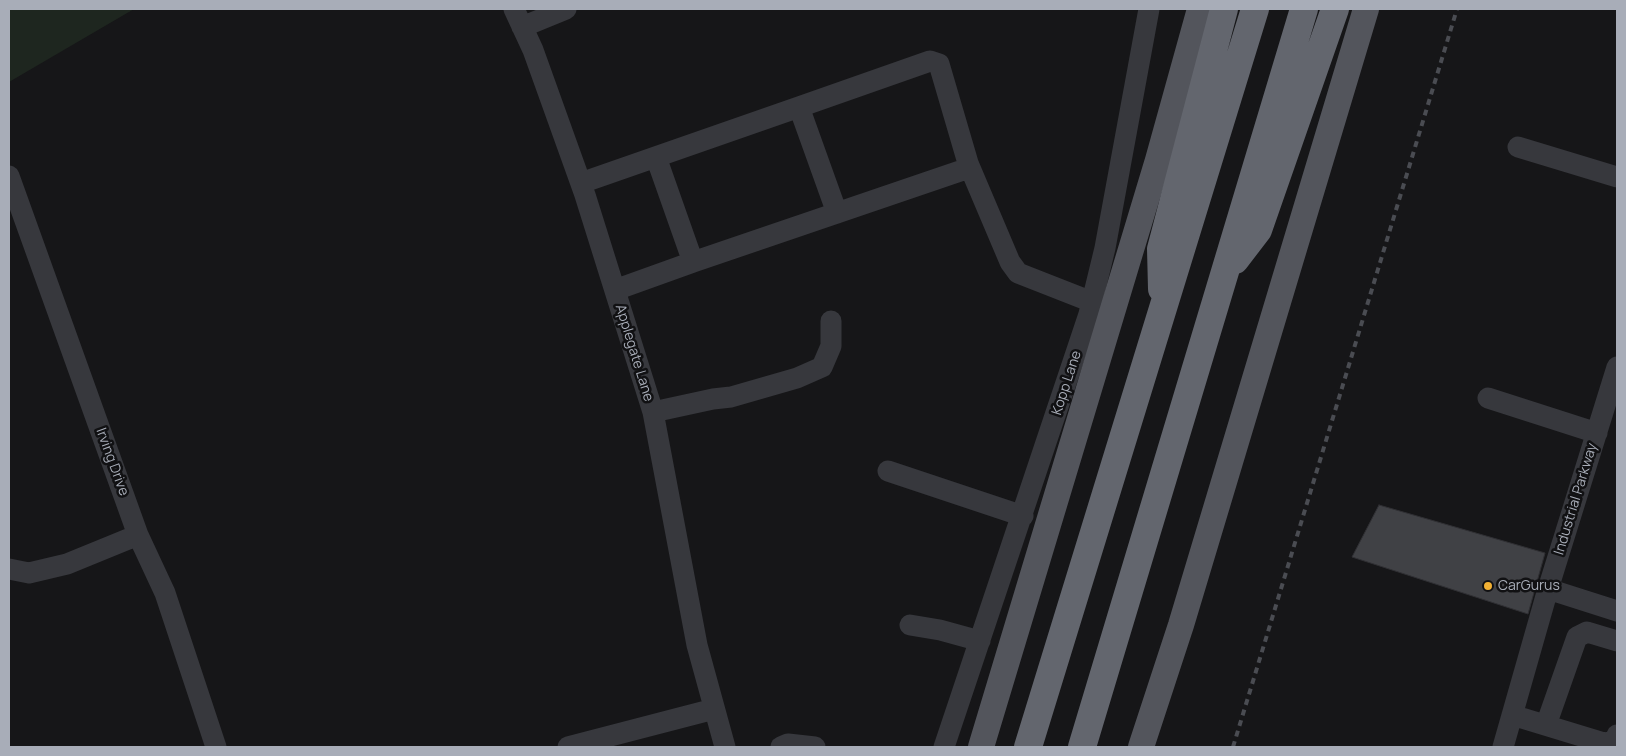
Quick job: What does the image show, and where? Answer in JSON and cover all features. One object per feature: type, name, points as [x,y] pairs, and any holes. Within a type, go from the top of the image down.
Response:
[{"type":"highway","points":[[1163,311],[1161,249],[1224,9]]},
{"type":"highway","points":[[1028,747],[1255,9]]},
{"type":"highway","points":[[1082,747],[1304,9]]},
{"type":"highway","points":[[1225,273],[1258,230],[1335,9]]},
{"type":"main road","points":[[981,747],[1155,170],[1200,9]]},
{"type":"main road","points":[[1141,747],[1181,625],[1366,9]]},
{"type":"street","points":[[518,18],[566,9]]},
{"type":"street","name":"Kopp Lane","points":[[944,747],[1023,516],[1092,302],[1105,248],[1149,9]]},
{"type":"street","name":"Applegate Lane","points":[[518,18],[533,50],[581,183],[653,412],[697,645],[725,747]]},
{"type":"street","points":[[581,183],[930,61],[939,64],[968,163],[1010,262],[1018,273],[1092,302]]},
{"type":"street","points":[[799,107],[837,213]]},
{"type":"street","points":[[1518,146],[1617,177]]},
{"type":"street","points":[[656,157],[693,262]]},
{"type":"street","points":[[615,290],[963,170],[968,163]]},
{"type":"street","name":"Irving Drive","points":[[9,176],[138,535],[164,593],[216,747]]},
{"type":"street","points":[[653,412],[731,397],[797,378],[822,367],[831,346],[831,321]]},
{"type":"street","name":"Industrial Parkway","points":[[1503,747],[1548,589],[1617,367]]},
{"type":"street","points":[[1488,398],[1597,433]]},
{"type":"street","points":[[888,471],[1023,516]]},
{"type":"street","points":[[9,569],[28,573],[66,564],[138,535]]},
{"type":"street","points":[[1548,589],[1617,611]]},
{"type":"street","points":[[910,625],[940,630],[980,641]]},
{"type":"street","points":[[1546,725],[1577,636],[1587,632],[1617,641]]},
{"type":"street","points":[[568,747],[714,709]]},
{"type":"street","points":[[1512,715],[1604,743],[1615,740],[1617,735]]},
{"type":"street","points":[[781,747],[788,744],[815,747]]},
{"type":"shaded area","points":[[9,9],[134,9],[9,82]]},
{"type":"building","name":"CarGurus","points":[[1379,505],[1545,553],[1528,614],[1352,557]]},
{"type":"railway","points":[[1233,747],[1457,9]]},
{"type":"place","name":"CarGurus","points":[[1488,586]]}]
